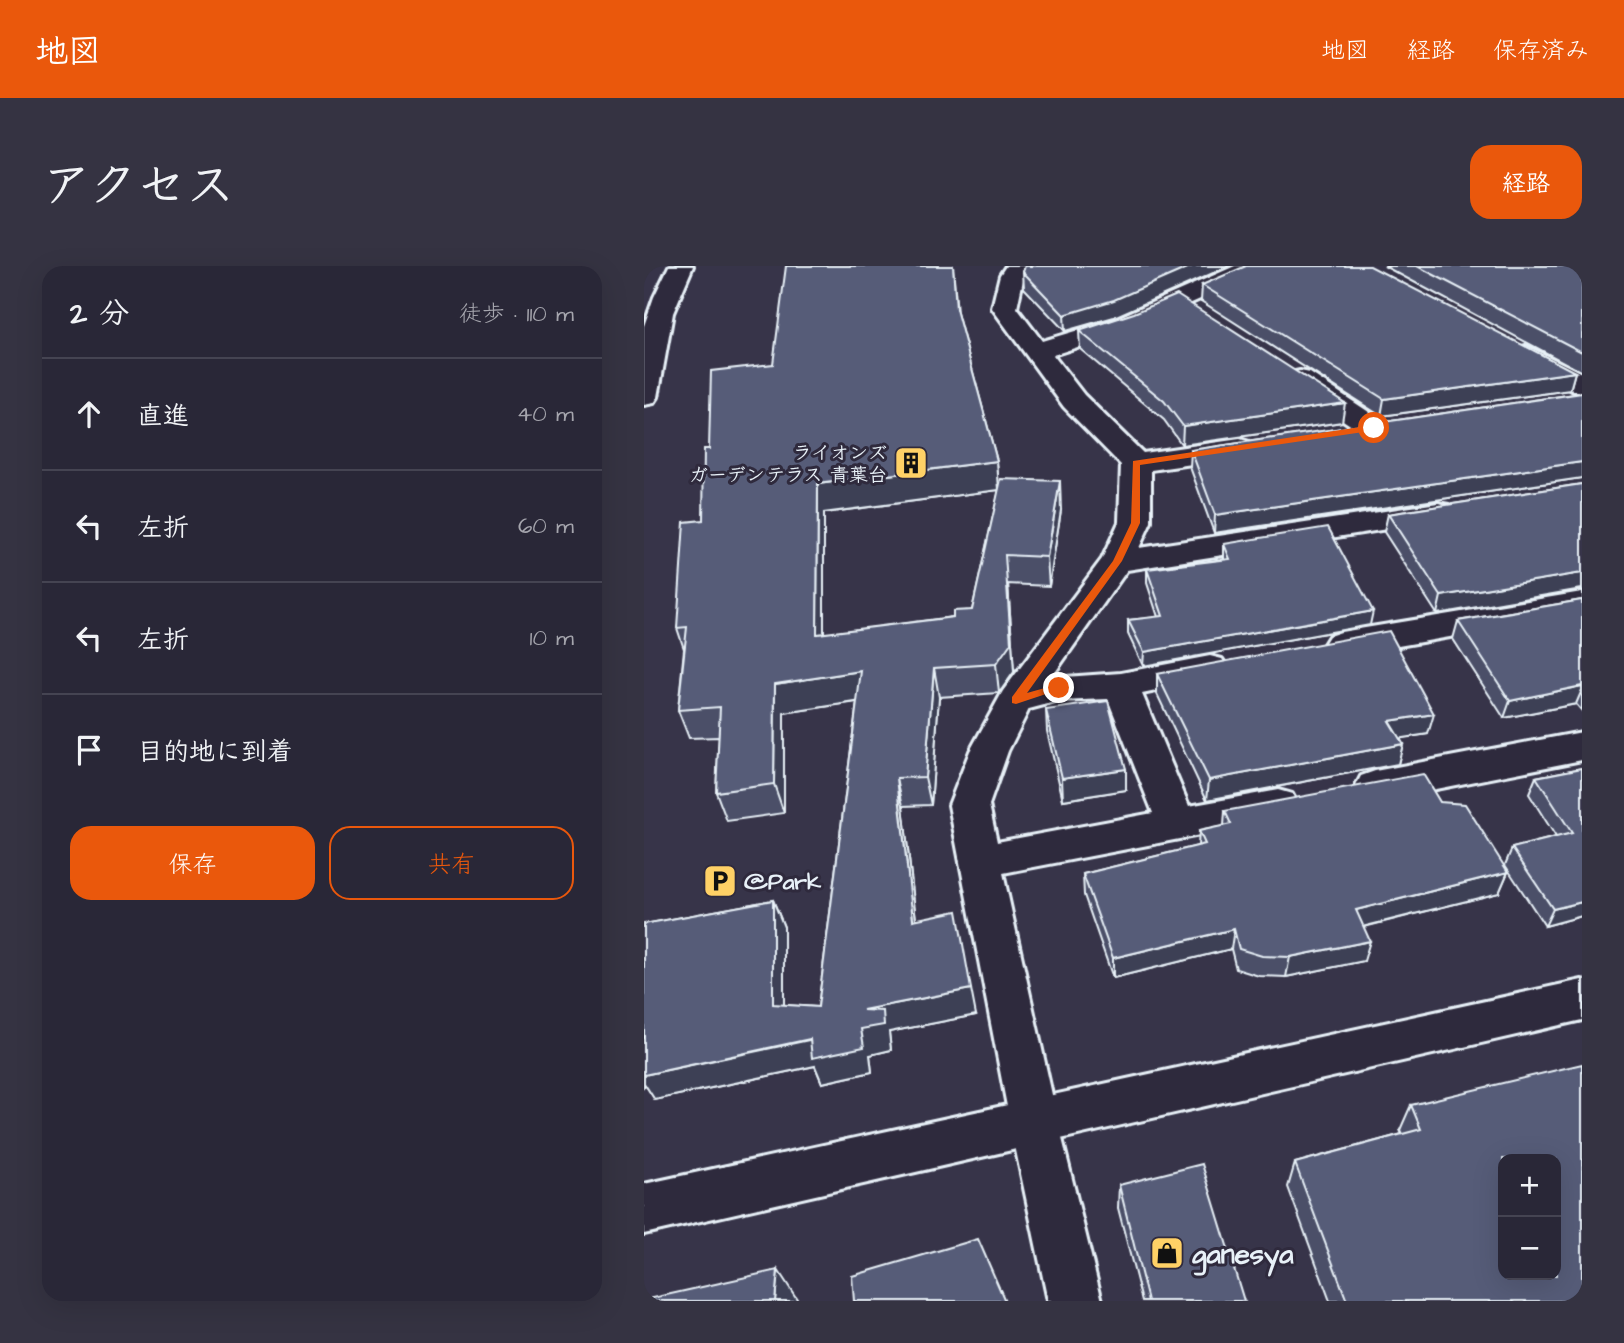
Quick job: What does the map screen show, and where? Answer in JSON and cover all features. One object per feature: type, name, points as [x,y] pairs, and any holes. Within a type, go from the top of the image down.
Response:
[{"type":"street","points":[[644,397],[648,337],[681,266]]},
{"type":"street","points":[[1018,266],[1012,275],[1004,308],[1074,401],[1136,463],[1135,523],[1118,561],[1016,700],[989,751],[969,805],[1034,1122],[1075,1301]]},
{"type":"street","points":[[1035,352],[1124,324],[1255,266]]},
{"type":"street","points":[[1178,300],[1201,315]]},
{"type":"street","points":[[1508,344],[1582,384]]},
{"type":"street","points":[[1282,368],[1387,426],[1334,434]]},
{"type":"street","points":[[1136,463],[1268,443]]},
{"type":"street","points":[[1118,561],[1473,506]]},
{"type":"street","points":[[1303,651],[1582,603]]},
{"type":"street","points":[[1016,700],[1059,688],[1121,686],[1238,663]]},
{"type":"street","points":[[1121,686],[1177,825]]},
{"type":"street","points":[[981,861],[1582,746]]},
{"type":"street","points":[[644,1209],[1582,1000]]},
{"type":"building","points":[[786,266],[953,266],[956,309],[997,461],[818,484],[817,634],[953,617],[953,611],[972,610],[1001,479],[1060,481],[1047,557],[1005,555],[1011,643],[996,664],[934,668],[925,777],[897,778],[913,920],[957,911],[971,989],[863,1010],[883,1011],[884,1025],[861,1029],[864,1047],[812,1058],[810,1039],[644,1075],[644,924],[773,900],[773,1004],[818,1007],[861,671],[775,684],[774,784],[716,792],[720,707],[678,710],[687,627],[677,628],[684,522],[703,520],[704,449],[709,449],[711,371],[773,364]]},
{"type":"building","points":[[1025,266],[1192,266],[1114,300],[1064,315],[1023,272]]},
{"type":"building","points":[[1246,266],[1370,266],[1575,372],[1384,399],[1202,285]]},
{"type":"building","points":[[1417,266],[1582,266],[1582,352]]},
{"type":"building","points":[[1177,295],[1345,403],[1183,426],[1164,401],[1079,331]]},
{"type":"building","points":[[1582,393],[1582,462],[1215,515],[1191,450]]},
{"type":"building","points":[[1582,484],[1582,573],[1441,596],[1388,514]]},
{"type":"building","points":[[1328,527],[1373,611],[1144,652],[1128,620],[1163,616],[1147,569],[1230,559],[1224,544]]},
{"type":"building","points":[[1582,600],[1582,686],[1510,701],[1458,621]]},
{"type":"building","points":[[1389,631],[1434,714],[1389,721],[1403,744],[1209,780],[1157,674]]},
{"type":"building","points":[[1108,701],[1126,769],[1062,778],[1046,710]]},
{"type":"building","points":[[1582,768],[1582,902],[1553,909],[1512,848],[1572,833],[1536,777]]},
{"type":"building","points":[[1423,774],[1440,802],[1465,804],[1508,872],[1356,910],[1370,941],[1290,957],[1262,956],[1239,949],[1234,929],[1113,958],[1083,874],[1205,844],[1199,831],[1231,824],[1225,811]]},
{"type":"building","points":[[1582,1064],[1582,1301],[1347,1301],[1295,1163],[1421,1129],[1411,1105]]},
{"type":"building","points":[[1202,1164],[1244,1301],[1148,1301],[1119,1185]]},
{"type":"building","points":[[978,1239],[1005,1301],[854,1301],[852,1276]]},
{"type":"building","points":[[778,1270],[775,1301],[644,1301],[644,1300]]},
{"type":"place","name":"ライオンズ ガーデンテラス 青葉台","points":[[911,463]]},
{"type":"place","name":"@Park","points":[[720,881]]},
{"type":"place","name":"ganesya","points":[[1167,1253]]},
{"type":"route","points":[[1059,688],[1016,700],[1118,561],[1135,523],[1136,463],[1374,428]]}]
